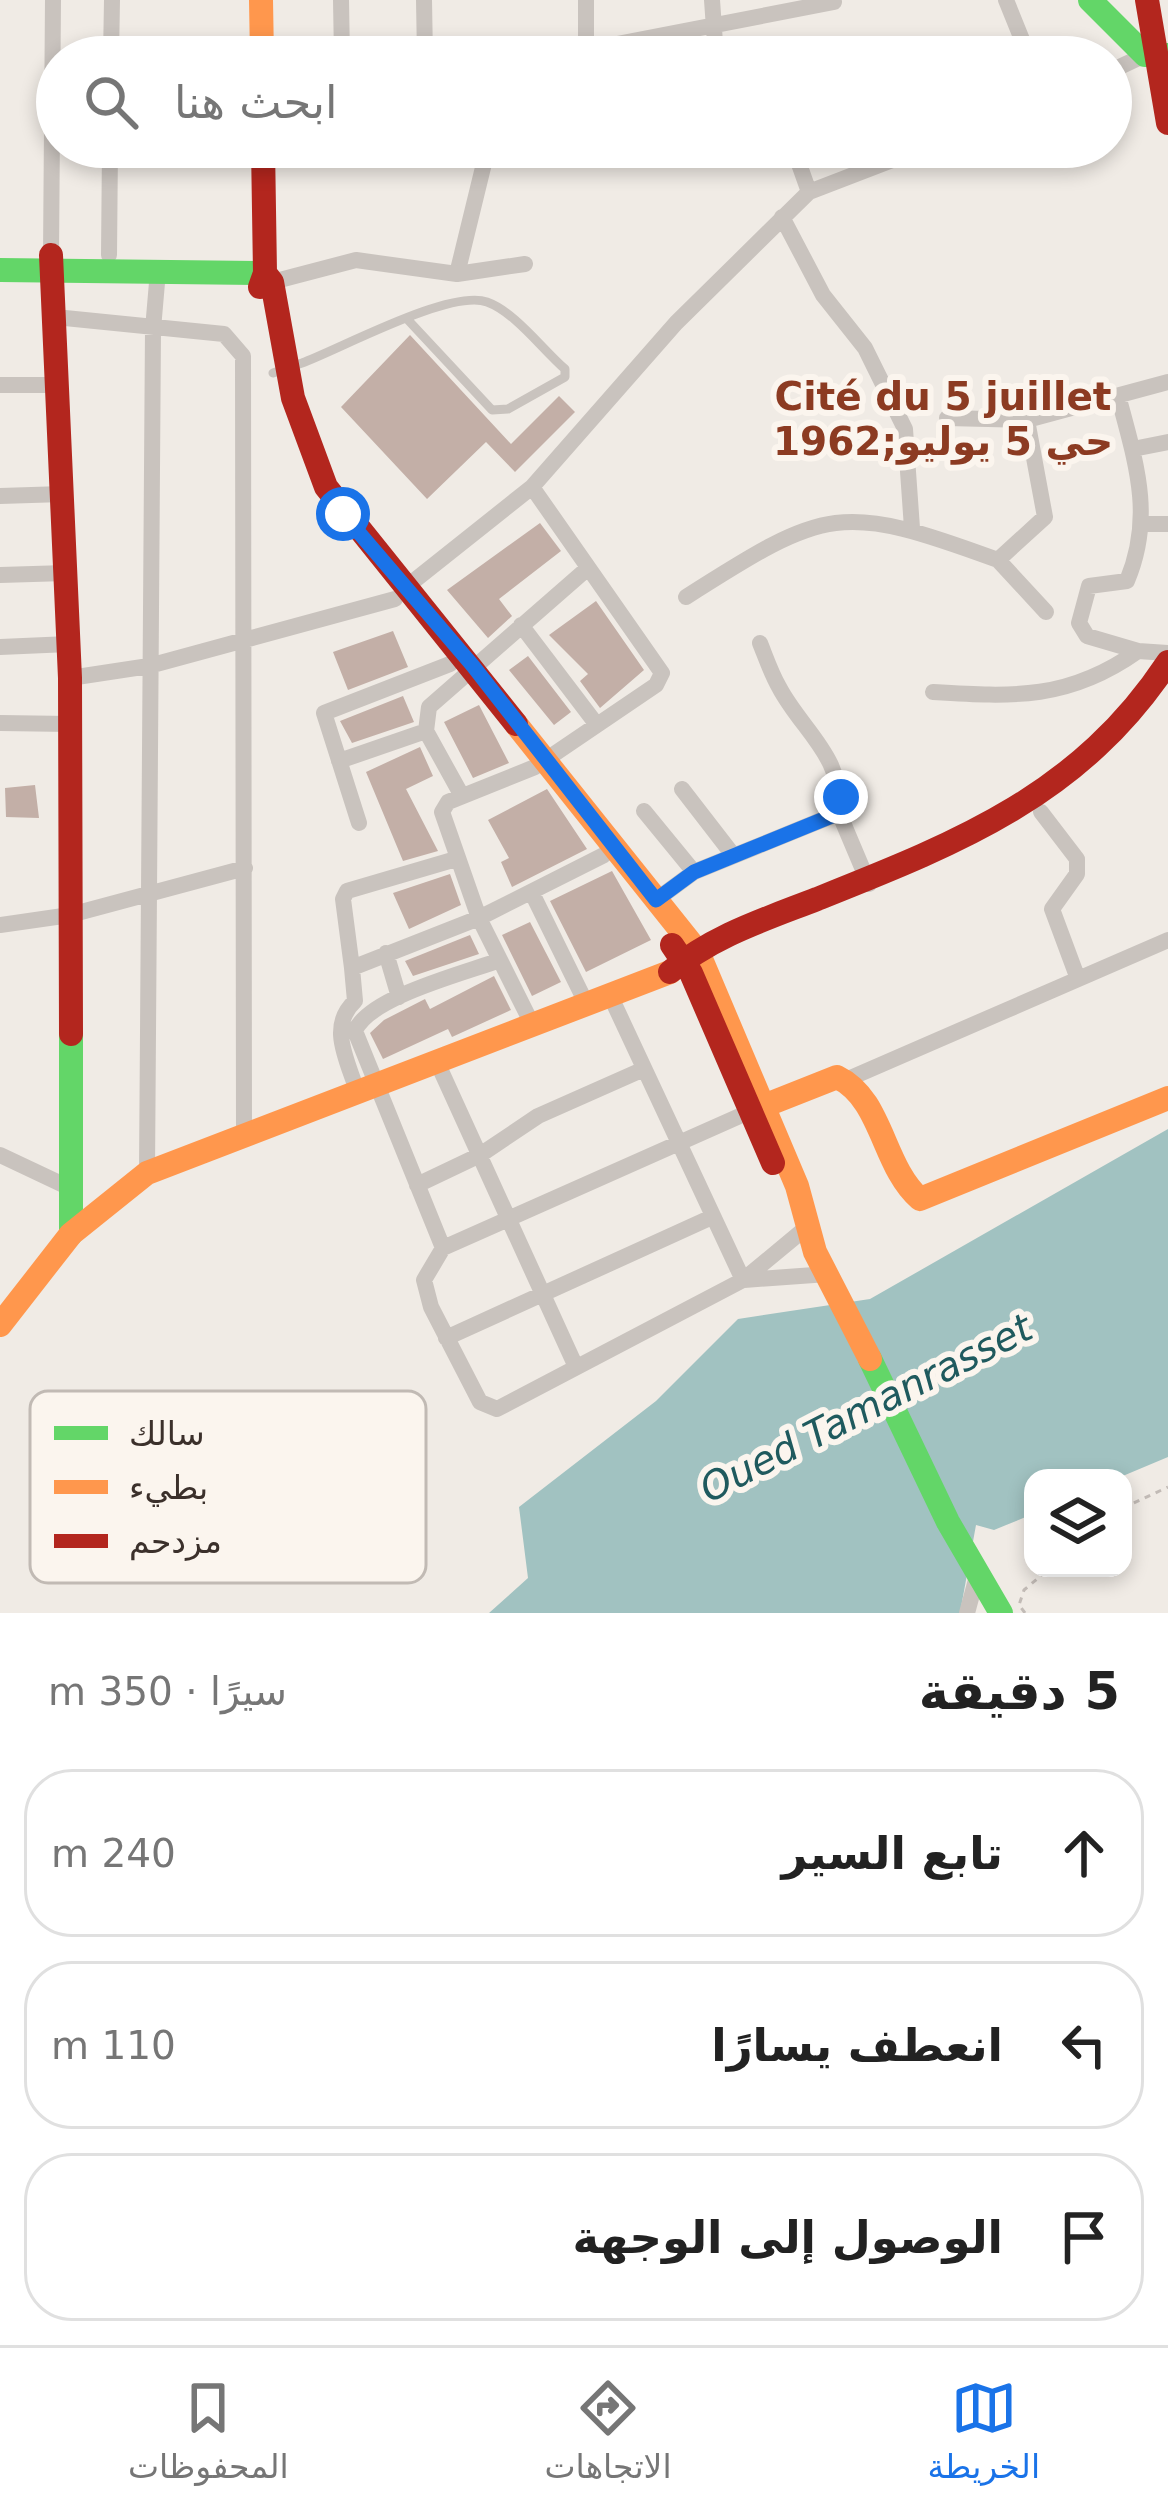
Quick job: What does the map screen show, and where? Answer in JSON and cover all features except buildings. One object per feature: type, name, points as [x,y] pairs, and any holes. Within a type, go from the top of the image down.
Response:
[{"type":"street","points":[[52,0],[52,36]]},
{"type":"street","points":[[111,36],[112,0]]},
{"type":"street","points":[[261,0],[262,36]]},
{"type":"street","points":[[340,0],[341,36]]},
{"type":"street","points":[[424,0],[424,36]]},
{"type":"street","points":[[586,0],[586,36]]},
{"type":"street","points":[[712,0],[714,36]]},
{"type":"street","points":[[1006,0],[1021,36]]},
{"type":"street","points":[[1090,0],[1159,51]]},
{"type":"street","points":[[1147,0],[1168,124]]},
{"type":"street","points":[[1159,51],[1163,0]]},
{"type":"street","points":[[659,36],[834,2]]},
{"type":"street","points":[[51,168],[51,263],[70,678],[70,1234]]},
{"type":"street","points":[[109,255],[110,168]]},
{"type":"street","points":[[264,168],[267,271],[260,288],[280,372],[326,487],[400,593],[656,900],[797,1186],[796,1199],[807,1227],[959,1549],[1000,1613]]},
{"type":"street","points":[[457,274],[483,168]]},
{"type":"street","points":[[802,168],[809,192]]},
{"type":"street","points":[[70,678],[149,665],[248,640],[400,593],[532,487],[676,323],[809,192],[870,168]]},
{"type":"street","points":[[782,217],[823,295],[865,348],[905,429],[912,528]]},
{"type":"street","points":[[0,270],[109,255],[267,271]]},
{"type":"street","points":[[0,256],[158,271],[267,271],[356,260],[457,274],[525,264]]},
{"type":"street","points":[[147,1173],[153,329],[158,271]]},
{"type":"street","points":[[55,317],[224,334],[243,356],[248,640],[244,1135]]},
{"type":"street","points":[[946,418],[1027,420],[1119,399],[1168,382]]},
{"type":"street","points":[[0,386],[59,385]]},
{"type":"street","points":[[870,884],[1065,781],[1096,757],[1143,704],[1168,658],[1087,636],[1079,623],[1089,586],[1127,581],[1142,524],[1132,449],[1119,399]]},
{"type":"street","points":[[998,560],[1045,517],[1027,420]]},
{"type":"street","points":[[1132,449],[1168,442]]},
{"type":"street","points":[[532,487],[662,673],[656,686],[541,763],[448,802],[442,812],[478,918],[533,1026]]},
{"type":"street","points":[[0,496],[63,494]]},
{"type":"street","points":[[686,597],[797,531],[835,520],[912,528],[998,560],[1046,612]]},
{"type":"street","points":[[1142,524],[1168,524]]},
{"type":"street","points":[[462,796],[426,731],[430,707],[462,669],[588,568]]},
{"type":"street","points":[[0,575],[66,573]]},
{"type":"street","points":[[521,625],[597,725]]},
{"type":"street","points":[[0,647],[69,644]]},
{"type":"street","points":[[760,644],[779,688],[814,731],[834,772],[839,813],[870,884]]},
{"type":"street","points":[[933,692],[997,695],[1081,685],[1138,651]]},
{"type":"street","points":[[359,823],[322,722],[332,705],[462,669]]},
{"type":"street","points":[[1143,704],[1168,688]]},
{"type":"street","points":[[0,1325],[70,1234],[147,1173],[690,964],[1041,812],[1127,745],[1168,688]]},
{"type":"street","points":[[0,723],[70,724]]},
{"type":"street","points":[[339,761],[426,731]]},
{"type":"street","points":[[541,763],[604,855],[690,964]]},
{"type":"street","points":[[682,789],[733,855]]},
{"type":"street","points":[[644,812],[694,872]]},
{"type":"street","points":[[1041,812],[1077,859],[1077,874],[1052,909],[1078,979]]},
{"type":"street","points":[[656,900],[694,872],[839,813]]},
{"type":"street","points":[[352,968],[478,918],[604,855]]},
{"type":"street","points":[[443,1248],[338,1027],[341,1013],[355,1001],[347,891],[456,859]]},
{"type":"street","points":[[0,925],[70,915],[245,868]]},
{"type":"street","points":[[532,893],[644,1070],[743,1280]]},
{"type":"street","points":[[807,1227],[743,1280],[497,1409],[488,1408],[446,1338],[424,1280],[443,1248],[758,1108],[837,1077],[848,1079],[1168,940]]},
{"type":"street","points":[[386,952],[399,997]]},
{"type":"street","points":[[367,1090],[356,1031],[359,1021],[399,997],[500,960]]},
{"type":"street","points":[[437,1062],[576,1367]]},
{"type":"street","points":[[417,1185],[480,1155],[538,1116],[644,1070]]},
{"type":"street","points":[[848,1079],[861,1096],[897,1180],[920,1199],[1168,1098]]},
{"type":"street","points":[[0,1155],[70,1188]]},
{"type":"street","points":[[446,1338],[712,1217]]},
{"type":"street","points":[[743,1280],[828,1274]]},
{"type":"street","points":[[968,1613],[976,1576]]},
{"type":"lane","points":[[280,372],[408,320],[459,300],[482,300],[499,308],[565,369],[565,377],[508,409],[492,410],[408,320]]},
{"type":"path","points":[[1132,1504],[1168,1487]]},
{"type":"path","points":[[1025,1613],[1019,1605],[1024,1590],[1039,1577]]},
{"type":"water","name":"Oued Tamanrasset","points":[[1168,1129],[1168,1457],[1132,1472],[1024,1469],[1024,1518],[994,1530],[976,1525],[960,1613],[489,1613],[528,1578],[519,1507],[656,1401],[738,1319],[870,1299]]},
{"type":"traffic: fast","points":[[1090,0],[1126,36]]},
{"type":"traffic: fast","points":[[1132,42],[1145,55],[1168,55]]},
{"type":"traffic: fast","points":[[0,270],[265,273]]},
{"type":"traffic: fast","points":[[71,1034],[71,1234]]},
{"type":"traffic: fast","points":[[870,1359],[948,1522],[1001,1613]]},
{"type":"traffic: slow","points":[[261,0],[262,36]]},
{"type":"traffic: slow","points":[[516,724],[698,952],[797,1186],[815,1252],[870,1359]]},
{"type":"traffic: slow","points":[[0,1325],[71,1234],[147,1173],[670,972]]},
{"type":"traffic: slow","points":[[766,1105],[837,1077],[864,1101],[897,1169],[920,1199],[1168,1098]]},
{"type":"traffic: jam","points":[[1147,0],[1168,123]]},
{"type":"traffic: jam","points":[[260,287],[265,273],[263,168]]},
{"type":"traffic: jam","points":[[51,255],[70,678],[71,1034]]},
{"type":"traffic: jam","points":[[265,273],[272,282],[293,398],[326,487],[516,724]]},
{"type":"traffic: jam","points":[[670,972],[740,930],[920,857],[1013,809],[1096,747],[1134,708],[1168,662]]},
{"type":"traffic: jam","points":[[672,945],[691,973],[773,1163]]},
{"type":"district","name":"Cité du 5 juillet 1962;حي 5 يوليو","points":[[943,418]]},
{"type":"route","points":[[343,514],[473,666],[656,900],[694,872],[779,833],[839,813],[841,797]]}]
